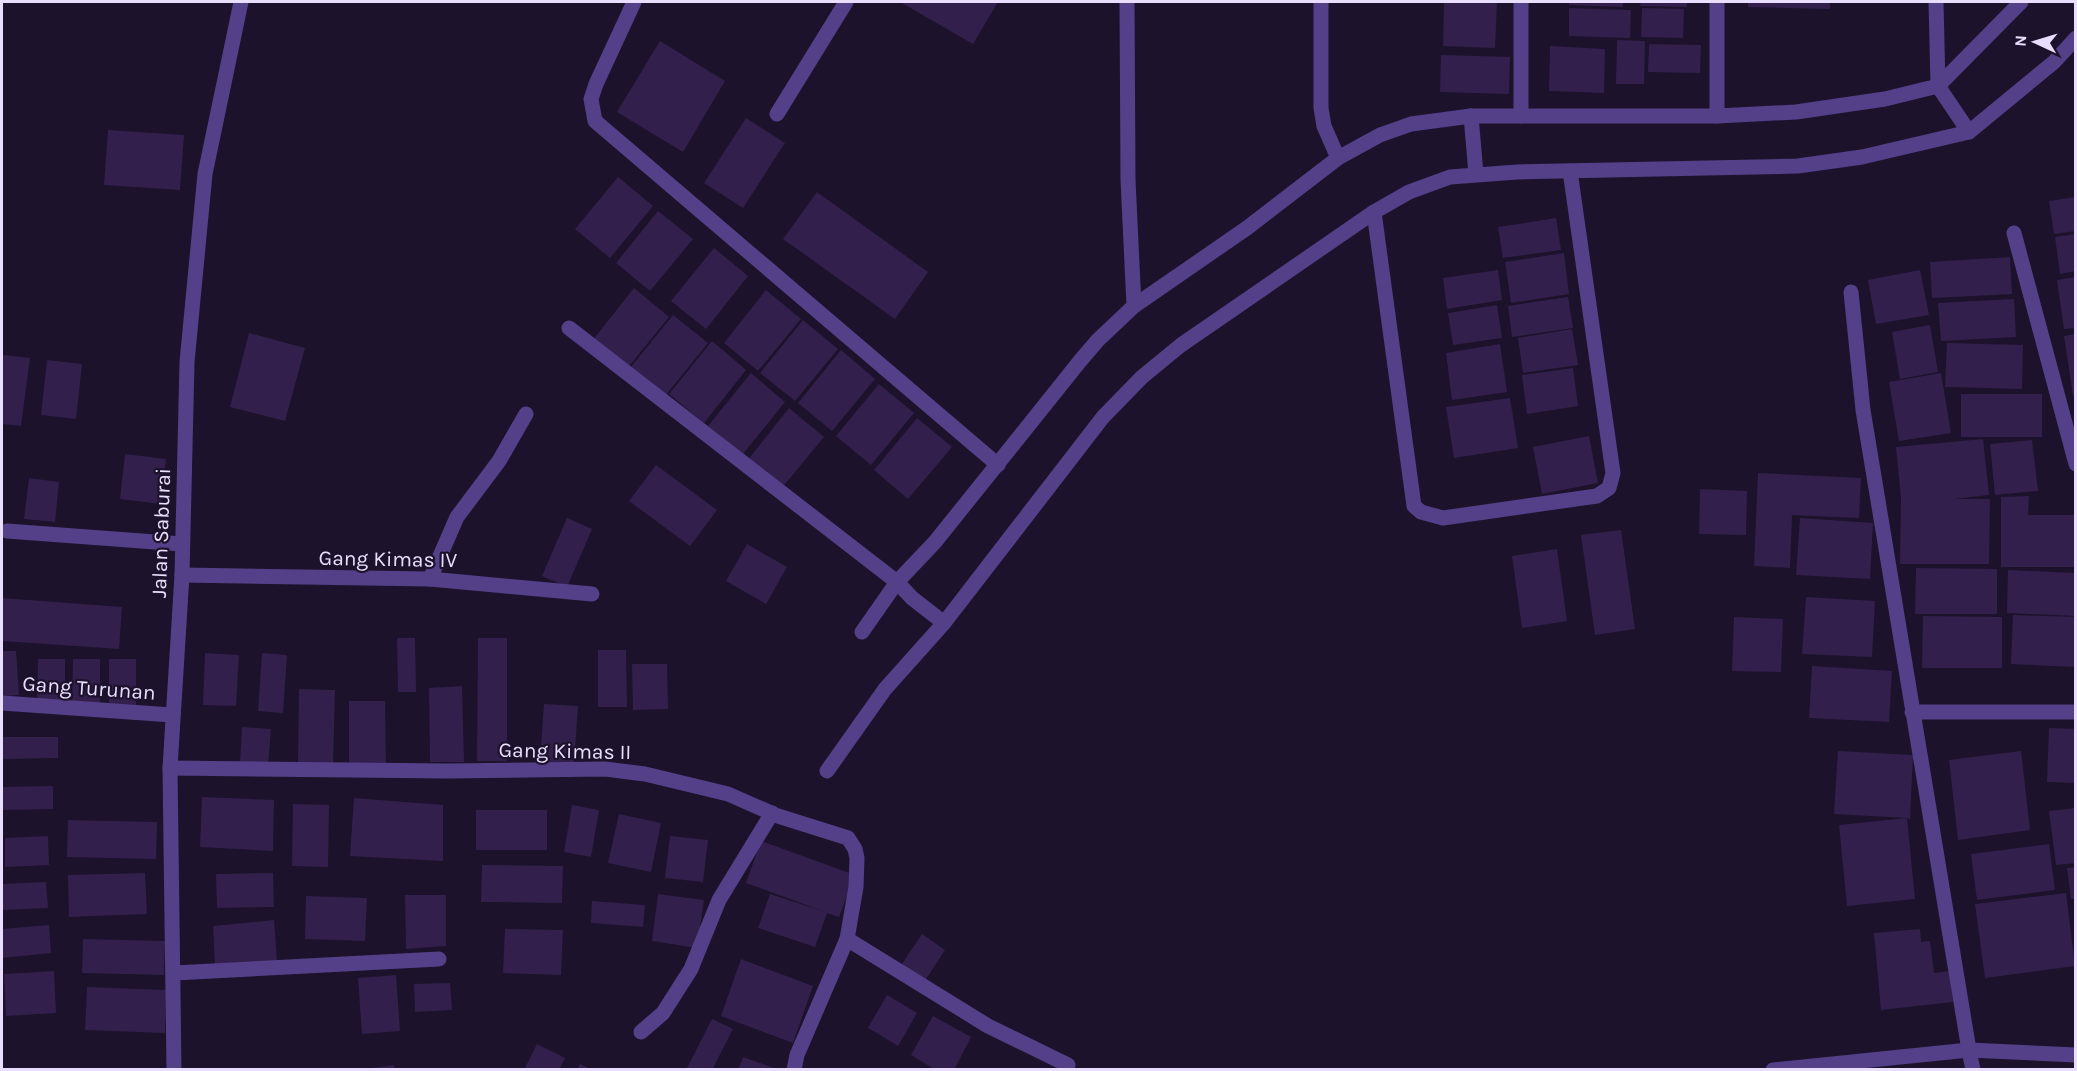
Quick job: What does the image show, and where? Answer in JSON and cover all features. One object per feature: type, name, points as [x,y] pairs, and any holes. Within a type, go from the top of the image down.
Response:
[{"type":"street","name":"Jalan Saburai","points":[[174,1070],[170,768],[182,575],[188,362],[205,174],[241,2]]},
{"type":"street","points":[[634,2],[591,99],[595,122],[998,465]]},
{"type":"street","points":[[777,114],[846,2]]},
{"type":"street","points":[[1127,2],[1128,180],[1134,306]]},
{"type":"street","points":[[1321,2],[1320,108],[1324,126],[1338,158]]},
{"type":"street","points":[[1521,2],[1521,116]]},
{"type":"street","points":[[1717,2],[1717,116]]},
{"type":"street","points":[[1935,2],[1938,86],[1969,132]]},
{"type":"street","points":[[862,632],[897,582],[935,542],[1098,340],[1134,306],[1247,228],[1338,158],[1380,135],[1411,124],[1471,116],[1717,116],[1796,112],[1847,106],[1938,86],[2021,2]]},
{"type":"street","points":[[827,771],[885,689],[944,623],[1103,417],[1143,376],[1219,317],[1374,212],[1429,183],[1450,177],[1570,171],[1798,166],[1862,157],[1969,132],[2054,62],[2076,38]]},
{"type":"street","points":[[1471,116],[1476,174]]},
{"type":"street","points":[[1374,212],[1414,506],[1421,512],[1443,518],[1597,496],[1609,488],[1613,473],[1570,171]]},
{"type":"street","points":[[2014,233],[2076,464]]},
{"type":"street","points":[[1851,292],[1863,410],[1973,1070]]},
{"type":"street","points":[[569,328],[897,582],[912,598],[944,623]]},
{"type":"street","points":[[430,579],[457,517],[499,461],[526,414]]},
{"type":"street","points":[[7,531],[182,544]]},
{"type":"street","name":"Gang Kimas IV","points":[[182,575],[430,579],[592,594]]},
{"type":"street","name":"Gang Turunan","points":[[2,703],[172,715]]},
{"type":"street","points":[[1912,712],[2076,712]]},
{"type":"street","name":"Gang Kimas II","points":[[170,768],[435,771],[605,769],[645,774],[728,794],[772,813],[848,838],[855,849],[856,887],[847,939],[797,1055],[794,1070]]},
{"type":"street","points":[[641,1032],[663,1013],[691,969],[719,900],[772,813]]},
{"type":"street","points":[[847,939],[988,1026],[1068,1065]]},
{"type":"street","points":[[174,974],[439,959]]},
{"type":"street","points":[[1773,1070],[1969,1050],[2076,1055]]},
{"type":"building","points":[[900,2],[998,2],[973,44]]},
{"type":"building","points":[[1444,2],[1497,2],[1495,48],[1443,46]]},
{"type":"building","points":[[1569,2],[1623,2],[1623,7],[1569,5]]},
{"type":"building","points":[[1641,2],[1687,2],[1687,7],[1640,6]]},
{"type":"building","points":[[1748,2],[1830,2],[1830,9],[1748,7]]},
{"type":"building","points":[[1569,8],[1631,10],[1630,38],[1569,36]]},
{"type":"building","points":[[1642,8],[1684,9],[1683,38],[1641,37]]},
{"type":"building","points":[[1617,40],[1645,41],[1644,84],[1616,84]]},
{"type":"building","points":[[660,41],[725,81],[683,152],[617,112]]},
{"type":"building","points":[[1649,44],[1701,45],[1700,73],[1648,72]]},
{"type":"building","points":[[1550,46],[1605,49],[1604,93],[1549,91]]},
{"type":"building","points":[[1441,55],[1510,57],[1509,94],[1440,92]]},
{"type":"building","points":[[746,118],[785,143],[743,208],[704,183]]},
{"type":"building","points":[[108,130],[184,135],[180,190],[104,185]]},
{"type":"building","points":[[618,177],[653,206],[610,258],[575,229]]},
{"type":"building","points":[[817,192],[928,272],[895,319],[783,239]]},
{"type":"building","points":[[2076,197],[2076,231],[2054,234],[2049,201]]},
{"type":"building","points":[[658,211],[693,239],[650,291],[616,263]]},
{"type":"building","points":[[1556,218],[1561,250],[1503,258],[1498,227]]},
{"type":"building","points":[[2076,234],[2076,271],[2060,274],[2055,237]]},
{"type":"building","points":[[714,248],[748,276],[706,329],[671,301]]},
{"type":"building","points":[[1564,253],[1569,294],[1511,303],[1505,262]]},
{"type":"building","points":[[2010,257],[2012,294],[1932,298],[1930,262]]},
{"type":"building","points":[[1498,270],[1502,300],[1447,309],[1443,278]]},
{"type":"building","points":[[1920,270],[1929,315],[1876,324],[1868,280]]},
{"type":"building","points":[[2076,277],[2076,328],[2064,329],[2057,280]]},
{"type":"building","points":[[634,288],[669,317],[626,370],[592,341]]},
{"type":"building","points":[[766,290],[801,319],[758,371],[724,343]]},
{"type":"building","points":[[1568,297],[1573,328],[1512,337],[1508,306]]},
{"type":"building","points":[[2014,299],[2016,337],[1941,341],[1938,303]]},
{"type":"building","points":[[1497,305],[1502,338],[1453,345],[1448,313]]},
{"type":"building","points":[[673,315],[708,343],[665,396],[630,368]]},
{"type":"building","points":[[803,320],[838,349],[795,401],[760,373]]},
{"type":"building","points":[[1930,325],[1938,372],[1900,379],[1892,332]]},
{"type":"building","points":[[1572,329],[1578,365],[1523,373],[1518,338]]},
{"type":"building","points":[[249,333],[305,348],[285,421],[230,407]]},
{"type":"building","points":[[2076,334],[2076,395],[2073,396],[2064,336]]},
{"type":"building","points":[[712,341],[746,370],[704,423],[669,394]]},
{"type":"building","points":[[1947,343],[2023,345],[2022,389],[1945,387]]},
{"type":"building","points":[[1500,344],[1507,392],[1452,400],[1446,353]]},
{"type":"building","points":[[841,350],[875,379],[832,431],[798,403]]},
{"type":"building","points":[[3,355],[30,358],[21,426],[2,424]]},
{"type":"building","points":[[47,360],[82,364],[76,419],[41,415]]},
{"type":"building","points":[[1573,368],[1578,406],[1527,414],[1522,375]]},
{"type":"building","points":[[751,373],[785,402],[743,454],[708,426]]},
{"type":"building","points":[[1941,373],[1951,433],[1899,441],[1889,382]]},
{"type":"building","points":[[879,384],[914,413],[871,465],[836,436]]},
{"type":"building","points":[[1961,394],[2042,394],[2042,437],[1961,437]]},
{"type":"building","points":[[1510,398],[1518,448],[1454,458],[1446,407]]},
{"type":"building","points":[[789,408],[824,437],[781,489],[747,461]]},
{"type":"building","points":[[917,418],[952,447],[908,499],[874,470]]},
{"type":"building","points":[[1589,436],[1598,483],[1542,494],[1533,447]]},
{"type":"building","points":[[1983,439],[1989,495],[1954,499],[1990,499],[1989,564],[1900,564],[1901,498],[1896,447]]},
{"type":"building","points":[[2032,440],[2038,491],[1995,495],[1990,444]]},
{"type":"building","points":[[125,454],[166,459],[161,504],[120,499]]},
{"type":"building","points":[[656,465],[717,510],[690,546],[629,501]]},
{"type":"building","points":[[1758,473],[1861,478],[1859,518],[1792,515],[1790,568],[1754,566]]},
{"type":"building","points":[[29,478],[59,482],[55,522],[24,519]]},
{"type":"building","points":[[1700,489],[1747,491],[1746,535],[1699,534]]},
{"type":"building","points":[[2029,496],[2028,515],[2076,515],[2076,567],[2001,567],[2001,497]]},
{"type":"building","points":[[567,518],[592,529],[567,587],[542,576]]},
{"type":"building","points":[[1800,518],[1873,523],[1870,579],[1796,575]]},
{"type":"building","points":[[1621,530],[1635,629],[1595,635],[1581,535]]},
{"type":"building","points":[[747,544],[787,567],[766,604],[726,581]]},
{"type":"building","points":[[1557,549],[1567,621],[1522,628],[1512,556]]},
{"type":"building","points":[[1916,568],[1997,569],[1997,614],[1915,614]]},
{"type":"building","points":[[2008,570],[2076,573],[2076,616],[2007,613]]},
{"type":"building","points":[[1806,597],[1875,601],[1872,657],[1802,654]]},
{"type":"building","points":[[2,598],[122,607],[119,649],[2,641]]},
{"type":"building","points":[[2013,615],[2076,617],[2076,667],[2011,664]]},
{"type":"building","points":[[1923,616],[2002,617],[2002,668],[1922,668]]},
{"type":"building","points":[[1734,617],[1783,619],[1781,672],[1732,671]]},
{"type":"building","points":[[397,638],[415,638],[416,692],[398,692]]},
{"type":"building","points":[[478,638],[507,638],[507,761],[477,761]]},
{"type":"building","points":[[598,650],[626,650],[627,707],[598,707]]},
{"type":"building","points":[[2,651],[16,651],[19,695],[2,696]]},
{"type":"building","points":[[205,653],[239,655],[236,706],[203,705]]},
{"type":"building","points":[[262,653],[287,655],[283,713],[258,711]]},
{"type":"building","points":[[38,659],[65,659],[65,704],[37,704]]},
{"type":"building","points":[[73,659],[100,659],[100,705],[72,705]]},
{"type":"building","points":[[109,659],[136,659],[136,705],[109,704]]},
{"type":"building","points":[[632,664],[667,664],[668,709],[633,710]]},
{"type":"building","points":[[1812,666],[1892,671],[1889,722],[1809,718]]},
{"type":"building","points":[[462,686],[464,762],[430,762],[429,688]]},
{"type":"building","points":[[299,689],[335,690],[333,765],[298,764]]},
{"type":"building","points":[[349,701],[385,701],[386,763],[349,764]]},
{"type":"building","points":[[544,704],[578,706],[574,764],[540,762]]},
{"type":"building","points":[[242,727],[271,729],[268,766],[240,764]]},
{"type":"building","points":[[2049,728],[2076,729],[2076,783],[2047,782]]},
{"type":"building","points":[[2,737],[58,737],[58,758],[2,759]]},
{"type":"building","points":[[1838,751],[1913,755],[1910,819],[1834,814]]},
{"type":"building","points":[[2021,751],[2030,830],[1958,840],[1949,760]]},
{"type":"building","points":[[53,786],[53,809],[2,810],[2,787]]},
{"type":"building","points":[[202,797],[274,800],[273,851],[200,847]]},
{"type":"building","points":[[354,798],[443,805],[443,861],[350,856]]},
{"type":"building","points":[[293,804],[329,805],[328,867],[292,866]]},
{"type":"building","points":[[572,805],[599,810],[591,857],[564,852]]},
{"type":"building","points":[[2076,808],[2076,863],[2056,865],[2049,811]]},
{"type":"building","points":[[476,810],[547,810],[547,850],[476,850]]},
{"type":"building","points":[[619,814],[661,823],[651,872],[608,863]]},
{"type":"building","points":[[1907,818],[1915,899],[1847,906],[1839,825]]},
{"type":"building","points":[[68,820],[157,822],[156,859],[67,857]]},
{"type":"building","points":[[48,836],[49,865],[5,867],[5,838]]},
{"type":"building","points":[[670,836],[708,840],[703,882],[665,878]]},
{"type":"building","points":[[761,841],[855,875],[839,917],[827,913],[815,947],[758,928],[770,894],[825,912],[746,883]]},
{"type":"building","points":[[2049,844],[2055,890],[1977,900],[1971,854]]},
{"type":"building","points":[[482,865],[563,866],[562,903],[481,902]]},
{"type":"building","points":[[2076,867],[2076,899],[2071,899],[2067,868]]},
{"type":"building","points":[[145,873],[147,914],[69,917],[68,875]]},
{"type":"building","points":[[273,873],[274,907],[217,908],[216,874]]},
{"type":"building","points":[[46,882],[48,908],[2,910],[2,884]]},
{"type":"building","points":[[2066,893],[2075,966],[1985,978],[1975,904]]},
{"type":"building","points":[[658,894],[704,900],[697,948],[652,941]]},
{"type":"building","points":[[405,895],[446,895],[446,946],[406,949]]},
{"type":"building","points":[[306,896],[367,898],[365,941],[305,939]]},
{"type":"building","points":[[592,901],[645,905],[643,927],[591,923]]},
{"type":"building","points":[[274,920],[277,961],[215,966],[213,926]]},
{"type":"building","points":[[49,925],[51,953],[2,958],[2,929]]},
{"type":"building","points":[[505,929],[563,930],[561,975],[503,973]]},
{"type":"building","points":[[1920,929],[1921,942],[1930,941],[1934,973],[1950,971],[1953,1002],[1881,1010],[1874,933]]},
{"type":"building","points":[[922,934],[945,950],[924,982],[900,967]]},
{"type":"building","points":[[83,939],[165,941],[164,975],[82,973]]},
{"type":"building","points":[[741,959],[813,986],[793,1043],[721,1016]]},
{"type":"building","points":[[54,971],[56,1013],[6,1016],[4,974]]},
{"type":"building","points":[[396,975],[400,1031],[362,1034],[358,978]]},
{"type":"building","points":[[450,983],[452,1010],[415,1012],[414,984]]},
{"type":"building","points":[[87,987],[166,990],[165,1033],[85,1030]]},
{"type":"building","points":[[887,995],[917,1013],[898,1046],[868,1028]]},
{"type":"building","points":[[933,1016],[971,1037],[954,1070],[936,1070],[911,1055]]},
{"type":"building","points":[[712,1019],[733,1029],[712,1070],[686,1070]]},
{"type":"building","points":[[537,1044],[565,1058],[559,1070],[524,1070]]},
{"type":"building","points":[[743,1057],[777,1069],[777,1070],[738,1070]]},
{"type":"building","points":[[580,1064],[592,1070],[577,1070]]},
{"type":"building","points":[[394,1065],[395,1070],[372,1070],[372,1068]]}]
